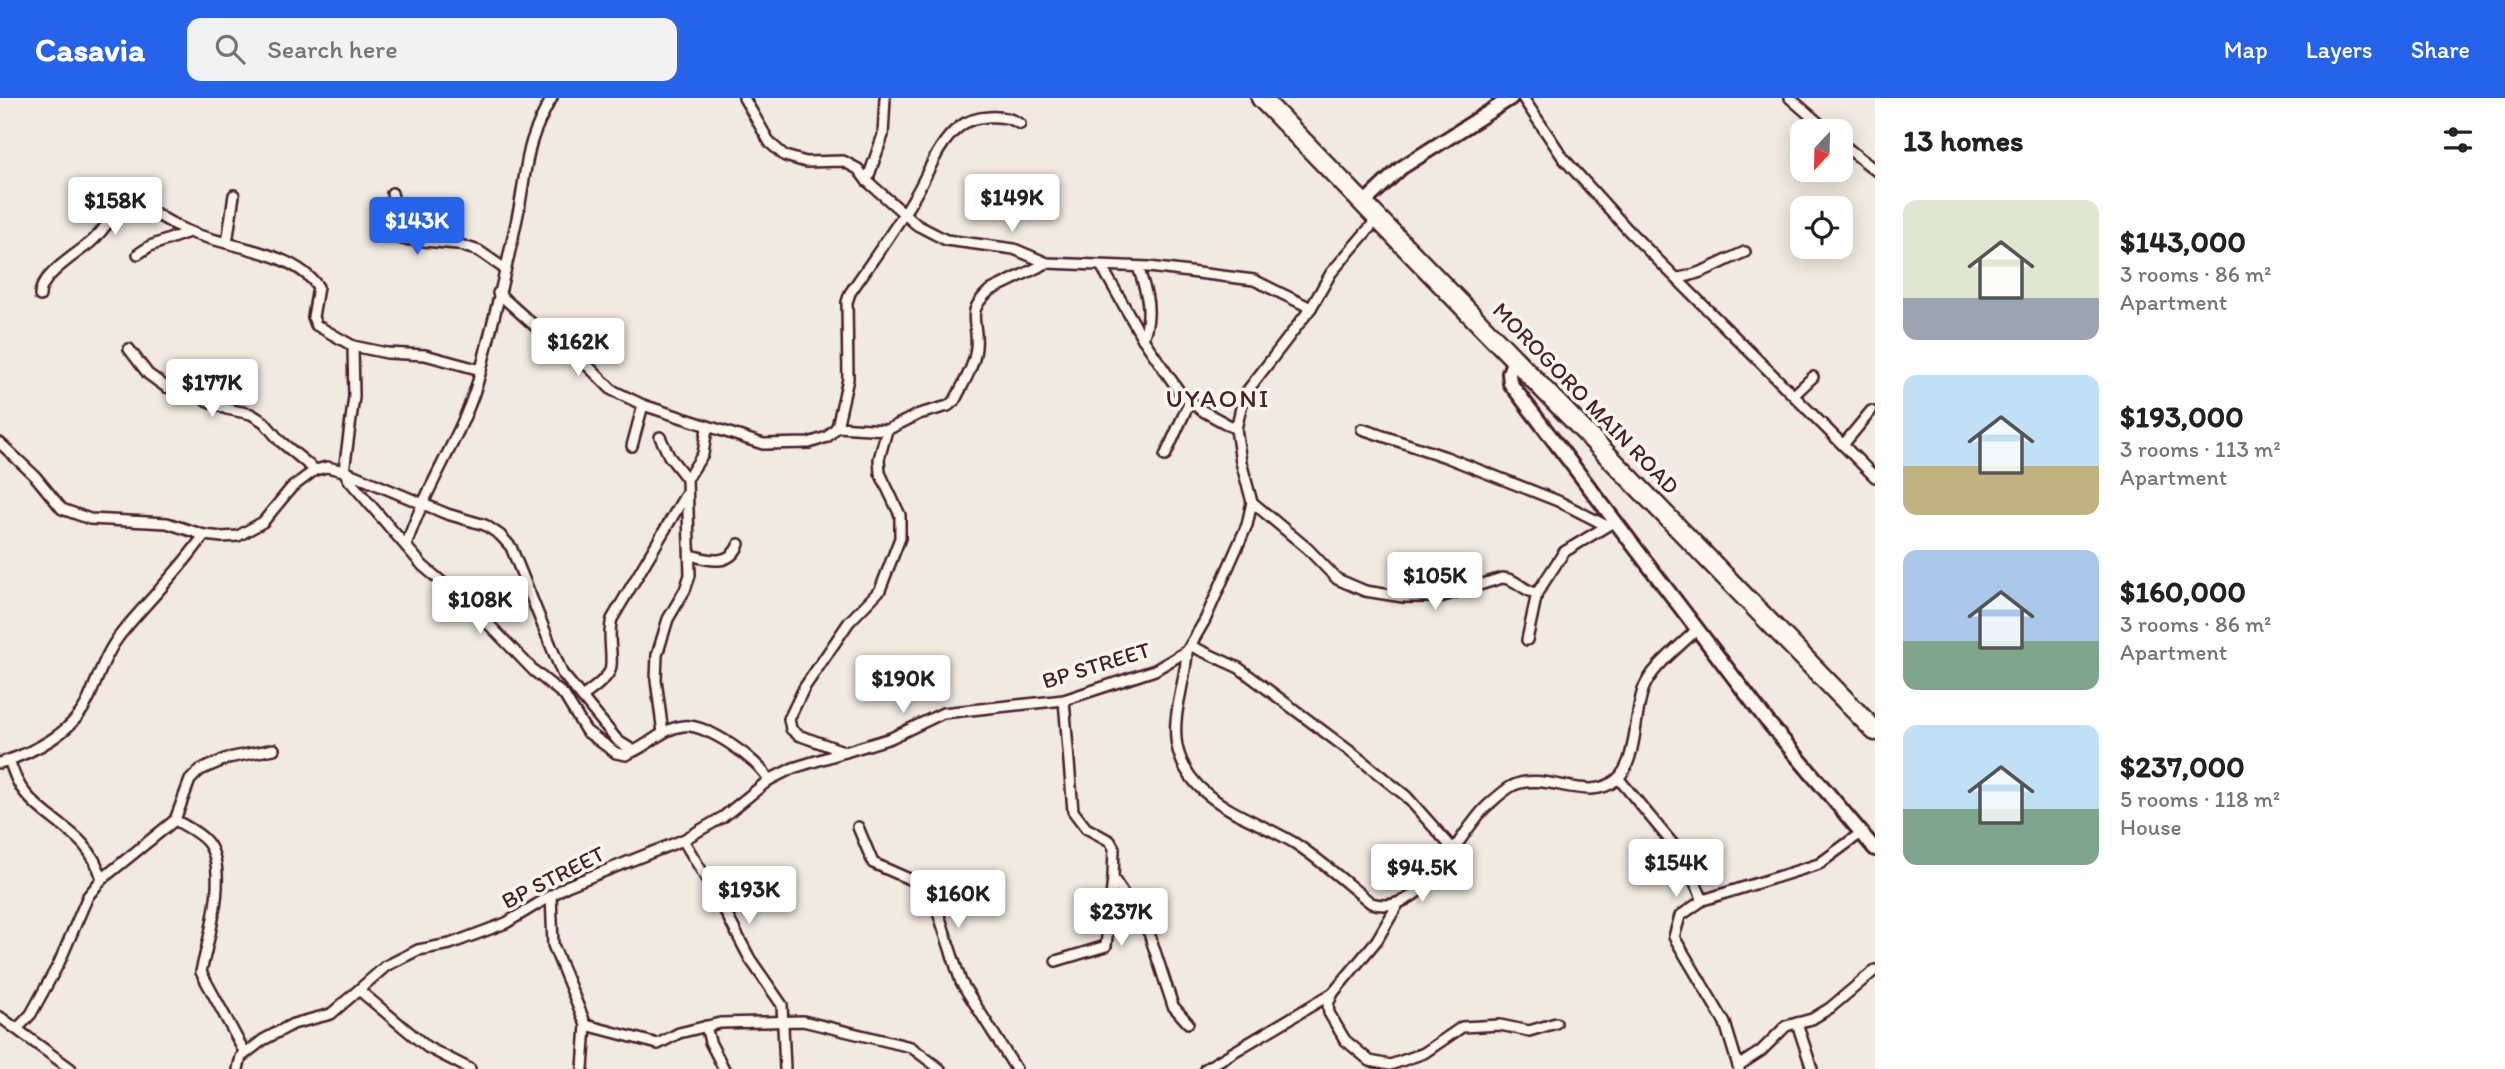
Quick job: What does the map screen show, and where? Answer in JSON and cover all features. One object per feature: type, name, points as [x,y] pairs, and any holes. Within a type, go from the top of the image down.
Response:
[{"type":"highway","name":"MOROGORO MAIN ROAD","points":[[1261,98],[1875,731]]},
{"type":"street","points":[[406,546],[421,504],[471,399],[481,370],[519,206],[527,148],[552,98]]},
{"type":"street","points":[[744,98],[770,143],[786,156],[806,162],[843,161],[858,169],[867,181],[917,225],[946,240],[1014,249],[1047,263],[1138,267],[1254,280],[1311,307]]},
{"type":"street","points":[[867,181],[883,135],[885,98]]},
{"type":"street","points":[[1364,203],[1401,168],[1511,98]]},
{"type":"street","points":[[1523,98],[1564,159],[1875,477]]},
{"type":"street","points":[[1790,98],[1814,119]]},
{"type":"street","points":[[498,293],[547,337],[589,367],[612,390],[643,405],[763,444],[809,443],[827,437],[837,427],[848,379],[847,302],[903,214],[935,156],[960,126],[992,116],[1005,117],[1020,124]]},
{"type":"street","points":[[1853,153],[1875,170]]},
{"type":"street","points":[[392,193],[402,239],[457,244],[479,251],[505,269]]},
{"type":"street","points":[[227,243],[233,195]]},
{"type":"street","points":[[40,296],[43,286],[59,267],[92,241],[125,200],[132,200],[189,232],[268,256],[313,278],[318,287],[313,317],[316,325],[353,346],[387,353],[425,355],[481,370]]},
{"type":"street","points":[[1378,218],[1331,273],[1311,307],[1251,382],[1244,395],[1237,429],[1241,462],[1252,502],[1247,525],[1189,649],[1175,725],[1177,748],[1195,784],[1236,815],[1298,845],[1371,903],[1382,906],[1398,904]]},
{"type":"street","points":[[138,254],[149,246],[189,232]]},
{"type":"street","points":[[1678,278],[1695,276],[1714,264],[1745,252]]},
{"type":"street","points":[[837,427],[887,430],[919,414],[948,406],[955,400],[977,346],[972,318],[981,298],[989,291],[1047,263]]},
{"type":"street","points":[[1102,267],[1143,339],[1174,384],[1200,411],[1237,429]]},
{"type":"street","points":[[1138,267],[1148,299],[1150,319],[1143,339]]},
{"type":"street","points":[[353,346],[354,397],[344,471],[423,566],[475,610],[534,671],[564,695],[574,716],[586,731],[616,753],[626,755],[648,745],[663,733],[682,726],[709,732],[741,751],[769,780]]},
{"type":"street","points":[[130,349],[148,374],[166,387],[187,392],[227,409],[251,414],[264,422],[280,441],[315,470]]},
{"type":"street","points":[[1514,359],[1509,373],[1510,383],[1610,523],[1875,849]]},
{"type":"street","points":[[1794,396],[1813,377]]},
{"type":"street","points":[[1165,456],[1190,401]]},
{"type":"street","points":[[632,446],[643,405]]},
{"type":"street","points":[[1843,446],[1871,411]]},
{"type":"street","points":[[663,733],[656,680],[657,655],[668,619],[688,583],[691,555],[687,479],[703,454],[707,428]]},
{"type":"street","points":[[1362,429],[1446,457],[1610,523]]},
{"type":"street","points":[[846,752],[798,735],[791,729],[789,719],[804,688],[849,622],[880,590],[900,538],[900,516],[880,473],[879,459],[887,430]]},
{"type":"street","points":[[660,436],[669,456],[687,479]]},
{"type":"street","points":[[0,443],[35,476],[62,509],[90,519],[167,523],[204,536],[237,536],[263,522],[291,488],[315,470],[327,467],[344,471],[421,504],[485,525],[511,547],[562,673],[618,741],[634,751]]},
{"type":"street","points":[[582,698],[612,667],[608,642],[612,618],[687,493]]},
{"type":"street","points":[[1252,502],[1307,548],[1337,579],[1365,591],[1403,597],[1440,597],[1509,578],[1530,592],[1537,593]]},
{"type":"street","points":[[1527,640],[1537,593],[1564,552],[1610,523]]},
{"type":"street","points":[[102,879],[93,855],[74,834],[27,796],[5,761],[52,740],[71,724],[88,701],[110,649],[164,589],[204,536]]},
{"type":"street","points":[[691,555],[707,560],[725,560],[736,552],[739,544]]},
{"type":"street","points":[[1556,1023],[1529,1031],[1500,1025],[1462,1027],[1424,1053],[1390,1065],[1370,1061],[1345,1040],[1329,1013],[1328,1004],[1333,993],[1377,940],[1398,904],[1436,875],[1486,807],[1512,786],[1540,782],[1588,788],[1606,787],[1619,779],[1634,751],[1643,688],[1651,676],[1696,631]]},
{"type":"street","points":[[1189,649],[1239,668],[1406,796],[1454,850]]},
{"type":"street","name":"BP STREET","points":[[245,1053],[293,1024],[331,1014],[386,966],[418,950],[450,944],[506,923],[586,877],[683,841],[723,817],[769,780],[793,768],[891,738],[943,713],[1064,700],[1155,670],[1189,649]]},
{"type":"street","points":[[1056,961],[1106,946],[1116,859],[1110,841],[1086,828],[1073,811],[1064,700]]},
{"type":"street","points":[[17,1029],[31,1014],[88,896],[102,879],[175,820],[190,779],[200,770],[242,754],[274,749]]},
{"type":"street","points":[[1619,779],[1682,855],[1703,900]]},
{"type":"street","points":[[175,820],[207,842],[212,852],[216,909],[201,972],[245,1053],[238,1069]]},
{"type":"street","points":[[858,827],[873,863],[925,886],[936,906],[961,982],[1016,1069]]},
{"type":"street","points":[[1861,833],[1819,863],[1792,869],[1742,891],[1703,900],[1680,916],[1674,937],[1725,1023],[1738,1068],[1761,1051],[1777,1033],[1812,1019],[1830,1008],[1875,970]]},
{"type":"street","points":[[683,841],[750,959],[777,994],[784,1021],[785,1069]]},
{"type":"street","points":[[1113,878],[1149,933],[1173,1006],[1188,1023]]},
{"type":"street","points":[[551,895],[553,945],[586,1025],[583,1069]]},
{"type":"street","points":[[360,991],[427,1047],[470,1069]]},
{"type":"street","points":[[1205,1069],[1333,993]]},
{"type":"street","points":[[0,1017],[71,1069]]},
{"type":"street","points":[[586,1025],[658,1044],[680,1033],[706,1026],[784,1021],[834,1026],[911,1047],[940,1069]]},
{"type":"street","points":[[1797,1023],[1812,1069]]},
{"type":"street","points":[[706,1026],[710,1042],[724,1069]]},
{"type":"district","name":"UYAONI","points":[[1218,398]]}]
